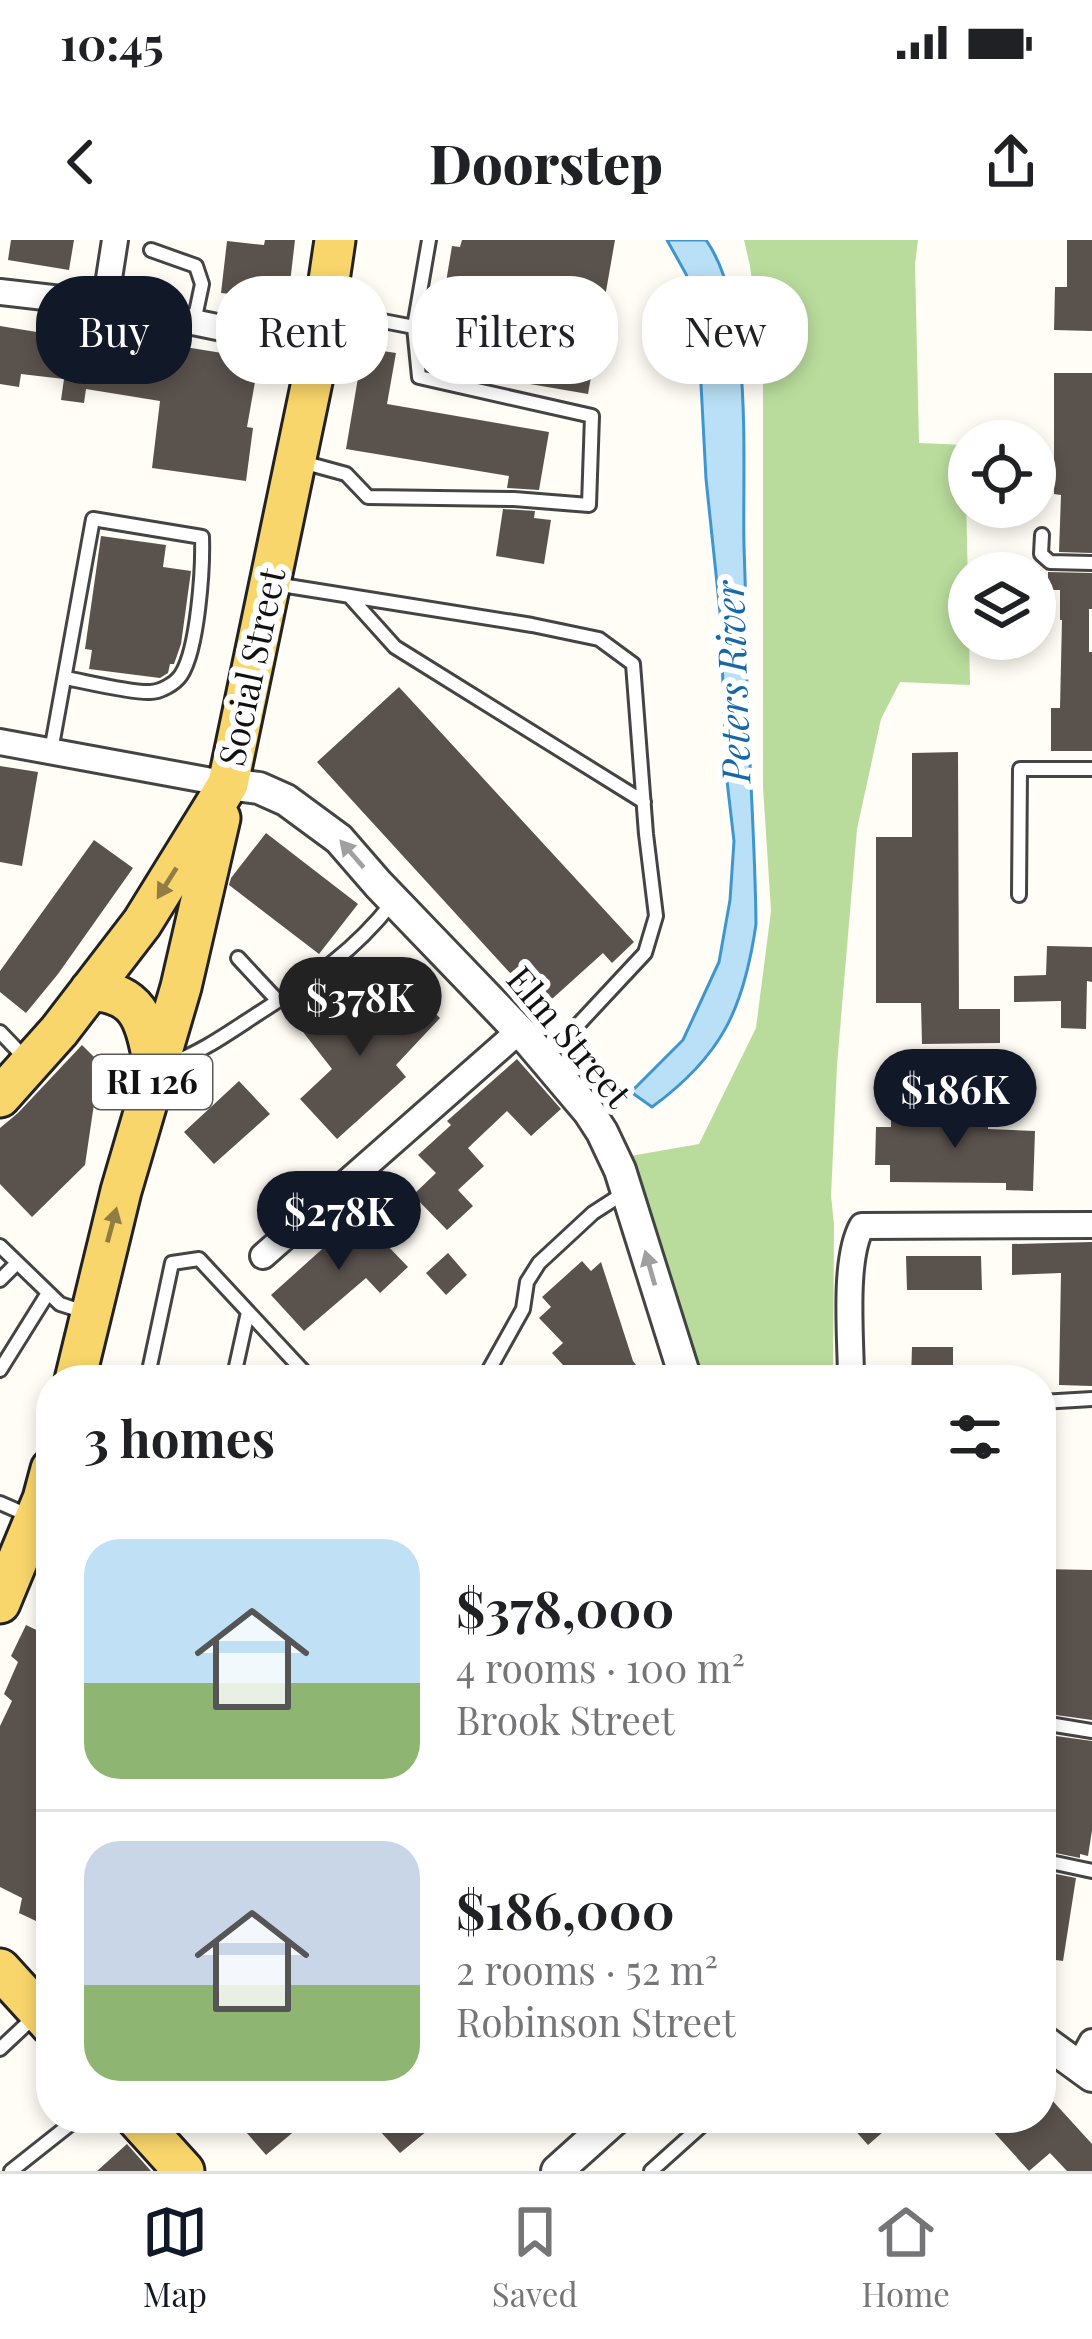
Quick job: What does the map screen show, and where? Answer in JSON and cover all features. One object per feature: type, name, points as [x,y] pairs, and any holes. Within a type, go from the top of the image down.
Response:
[{"type":"main road","name":"Social Street","points":[[329,276],[335,240]]},
{"type":"main road","name":"Social Street","points":[[0,1097],[142,923],[228,784],[310,384]]},
{"type":"main road","name":"RI 126","points":[[79,1365],[107,1244],[181,987],[228,784]]},
{"type":"main road","points":[[90,990],[125,997],[134,1006],[145,1027],[155,1069]]},
{"type":"main road","points":[[0,1603],[25,1527]]},
{"type":"main road","points":[[0,1969],[36,2009]]},
{"type":"main road","points":[[150,2133],[184,2171]]},
{"type":"street","points":[[109,276],[115,240]]},
{"type":"street","points":[[0,292],[36,296]]},
{"type":"street","points":[[194,322],[216,323]]},
{"type":"street","points":[[0,742],[228,784]]},
{"type":"street","name":"Elm Street","points":[[228,784],[259,788],[286,800],[339,839],[519,1030],[602,1132],[627,1190],[681,1365]]},
{"type":"street","points":[[263,1256],[519,1030]]},
{"type":"street","points":[[851,1365],[851,1263],[854,1240],[862,1226],[1092,1226]]},
{"type":"street","points":[[1056,2046],[1088,2061]]},
{"type":"street","points":[[557,2171],[590,2133]]},
{"type":"lane","points":[[423,276],[430,240]]},
{"type":"lane","points":[[151,250],[196,266],[202,284],[194,322]]},
{"type":"lane","points":[[295,460],[346,474],[368,497],[589,505],[592,416],[450,384]]},
{"type":"lane","points":[[51,751],[93,519],[202,537],[203,576],[189,654],[175,683],[151,693],[66,679]]},
{"type":"lane","points":[[1042,535],[1041,554],[1050,562],[1092,563]]},
{"type":"lane","points":[[269,584],[599,639],[633,664],[656,916],[645,953],[545,1060]]},
{"type":"lane","points":[[350,597],[395,647],[644,802]]},
{"type":"lane","points":[[1019,896],[1020,770],[1092,770]]},
{"type":"lane","points":[[155,1069],[194,1056],[326,971],[394,901]]},
{"type":"lane","points":[[238,958],[278,1001]]},
{"type":"lane","points":[[0,1032],[29,1064]]},
{"type":"lane","points":[[492,1365],[523,1309],[527,1282],[539,1263],[592,1213],[627,1190]]},
{"type":"lane","points":[[0,1246],[60,1304],[91,1314]]},
{"type":"lane","points":[[150,1365],[172,1263],[200,1259],[298,1365]]},
{"type":"lane","points":[[0,1280],[17,1263]]},
{"type":"lane","points":[[0,1370],[48,1293]]},
{"type":"lane","points":[[236,1365],[248,1312]]},
{"type":"lane","points":[[1056,1401],[1092,1399]]},
{"type":"lane","points":[[1056,1725],[1092,1731]]},
{"type":"lane","points":[[1056,1863],[1092,1871]]},
{"type":"lane","points":[[0,2049],[36,2025]]},
{"type":"lane","points":[[11,2171],[59,2133]]},
{"type":"lane","points":[[652,2171],[694,2133]]},
{"type":"green space","points":[[744,240],[918,240],[919,443],[948,444],[948,528],[967,528],[967,552],[948,552],[948,660],[969,660],[970,685],[900,682],[881,719],[857,829],[831,1196],[833,1365],[685,1365],[619,1158],[699,1144],[756,1028],[771,911],[763,787],[763,384],[808,384],[808,276],[751,276]]},
{"type":"water","points":[[667,240],[706,240],[723,276],[686,274]]},
{"type":"water","name":"Peters River","points":[[701,384],[742,384],[756,924],[745,981],[726,1028],[696,1069],[652,1107],[631,1092],[683,1040],[719,962],[730,900],[734,841],[720,612]]},
{"type":"building","points":[[11,240],[74,240],[69,270],[8,260]]},
{"type":"building","points":[[265,240],[295,240],[291,276],[223,276],[227,241],[264,245]]},
{"type":"building","points":[[462,240],[615,240],[609,276],[447,276],[452,246],[460,247]]},
{"type":"building","points":[[1067,240],[1092,240],[1092,331],[1054,330],[1055,287],[1067,287]]},
{"type":"building","points":[[0,326],[36,332],[36,376],[21,374],[19,387],[0,384]]},
{"type":"building","points":[[192,348],[216,352],[216,384],[255,384],[247,427],[253,428],[246,481],[152,468],[160,401],[86,389],[84,403],[61,400],[63,384],[192,384]]},
{"type":"building","points":[[388,352],[396,353],[387,404],[549,432],[539,490],[507,488],[509,476],[346,449],[357,384],[388,384]]},
{"type":"building","points":[[1054,373],[1092,373],[1092,553],[1059,552],[1061,495],[1056,494]]},
{"type":"building","points":[[530,384],[590,384],[588,394]]},
{"type":"building","points":[[503,509],[535,511],[534,518],[551,520],[544,564],[496,556]]},
{"type":"building","points":[[101,536],[166,545],[163,567],[191,571],[181,644],[174,664],[160,678],[89,669],[92,650],[85,649]]},
{"type":"building","points":[[1056,572],[1092,573],[1092,751],[1051,751],[1051,708],[1060,708],[1060,590],[1056,590]]},
{"type":"building","points":[[399,687],[634,942],[612,963],[603,953],[542,1008],[317,762]]},
{"type":"building","points":[[958,752],[959,1009],[1000,1009],[1000,1043],[922,1044],[921,1003],[876,1003],[876,837],[912,837],[912,753]]},
{"type":"building","points":[[0,766],[38,772],[22,866],[0,862]]},
{"type":"building","points":[[266,833],[358,904],[319,954],[229,885]]},
{"type":"building","points":[[94,840],[133,868],[26,1013],[0,992],[0,971]]},
{"type":"building","points":[[1047,946],[1092,947],[1086,1029],[1061,1028],[1061,1001],[1014,1002],[1014,976],[1046,975]]},
{"type":"building","points":[[412,991],[440,1018],[396,1065],[406,1077],[337,1139],[300,1099],[332,1069],[296,1023],[332,995],[366,1039]]},
{"type":"building","points":[[82,1045],[100,1063],[85,1165],[32,1217],[0,1184],[0,1128]]},
{"type":"building","points":[[517,1059],[561,1109],[531,1136],[507,1111],[468,1148],[484,1166],[458,1190],[473,1206],[447,1230],[413,1195],[436,1173],[418,1155],[451,1125],[447,1121]]},
{"type":"building","points":[[239,1081],[270,1114],[214,1164],[184,1132]]},
{"type":"building","points":[[891,1110],[929,1111],[929,1117],[988,1118],[988,1129],[1035,1131],[1033,1191],[1006,1190],[1006,1183],[890,1182],[890,1165],[875,1165],[876,1127],[891,1127]]},
{"type":"building","points":[[359,1216],[408,1267],[380,1293],[366,1278],[304,1331],[271,1295]]},
{"type":"building","points":[[1092,1242],[1092,1386],[1059,1385],[1061,1273],[1012,1275],[1012,1244]]},
{"type":"building","points":[[448,1253],[467,1275],[446,1295],[426,1273]]},
{"type":"building","points":[[906,1256],[981,1256],[982,1290],[907,1290]]},
{"type":"building","points":[[582,1261],[591,1271],[601,1262],[636,1365],[563,1365],[552,1353],[563,1343],[539,1318],[551,1307],[542,1297]]},
{"type":"building","points":[[912,1347],[953,1347],[953,1365],[911,1365]]},
{"type":"building","points":[[1056,1569],[1092,1570],[1092,1720],[1056,1715]]},
{"type":"building","points":[[26,1625],[36,1630],[36,1921],[19,1913],[22,1898],[0,1887],[0,1726],[12,1701],[4,1694],[18,1662],[11,1656]]},
{"type":"building","points":[[1056,1736],[1092,1741],[1092,1830],[1088,1856],[1080,1854],[1080,1858],[1056,1853]]},
{"type":"building","points":[[1056,1874],[1076,1878],[1063,1961],[1056,1960]]},
{"type":"building","points":[[1056,2104],[1092,2144],[1092,2171],[1067,2171],[1050,2153],[1029,2171],[995,2133],[1056,2133]]},
{"type":"building","points":[[247,2133],[292,2133],[266,2155]]},
{"type":"building","points":[[382,2133],[425,2133],[400,2153]]},
{"type":"building","points":[[857,2133],[882,2133],[868,2145]]},
{"type":"building","points":[[127,2144],[151,2171],[97,2171]]}]
